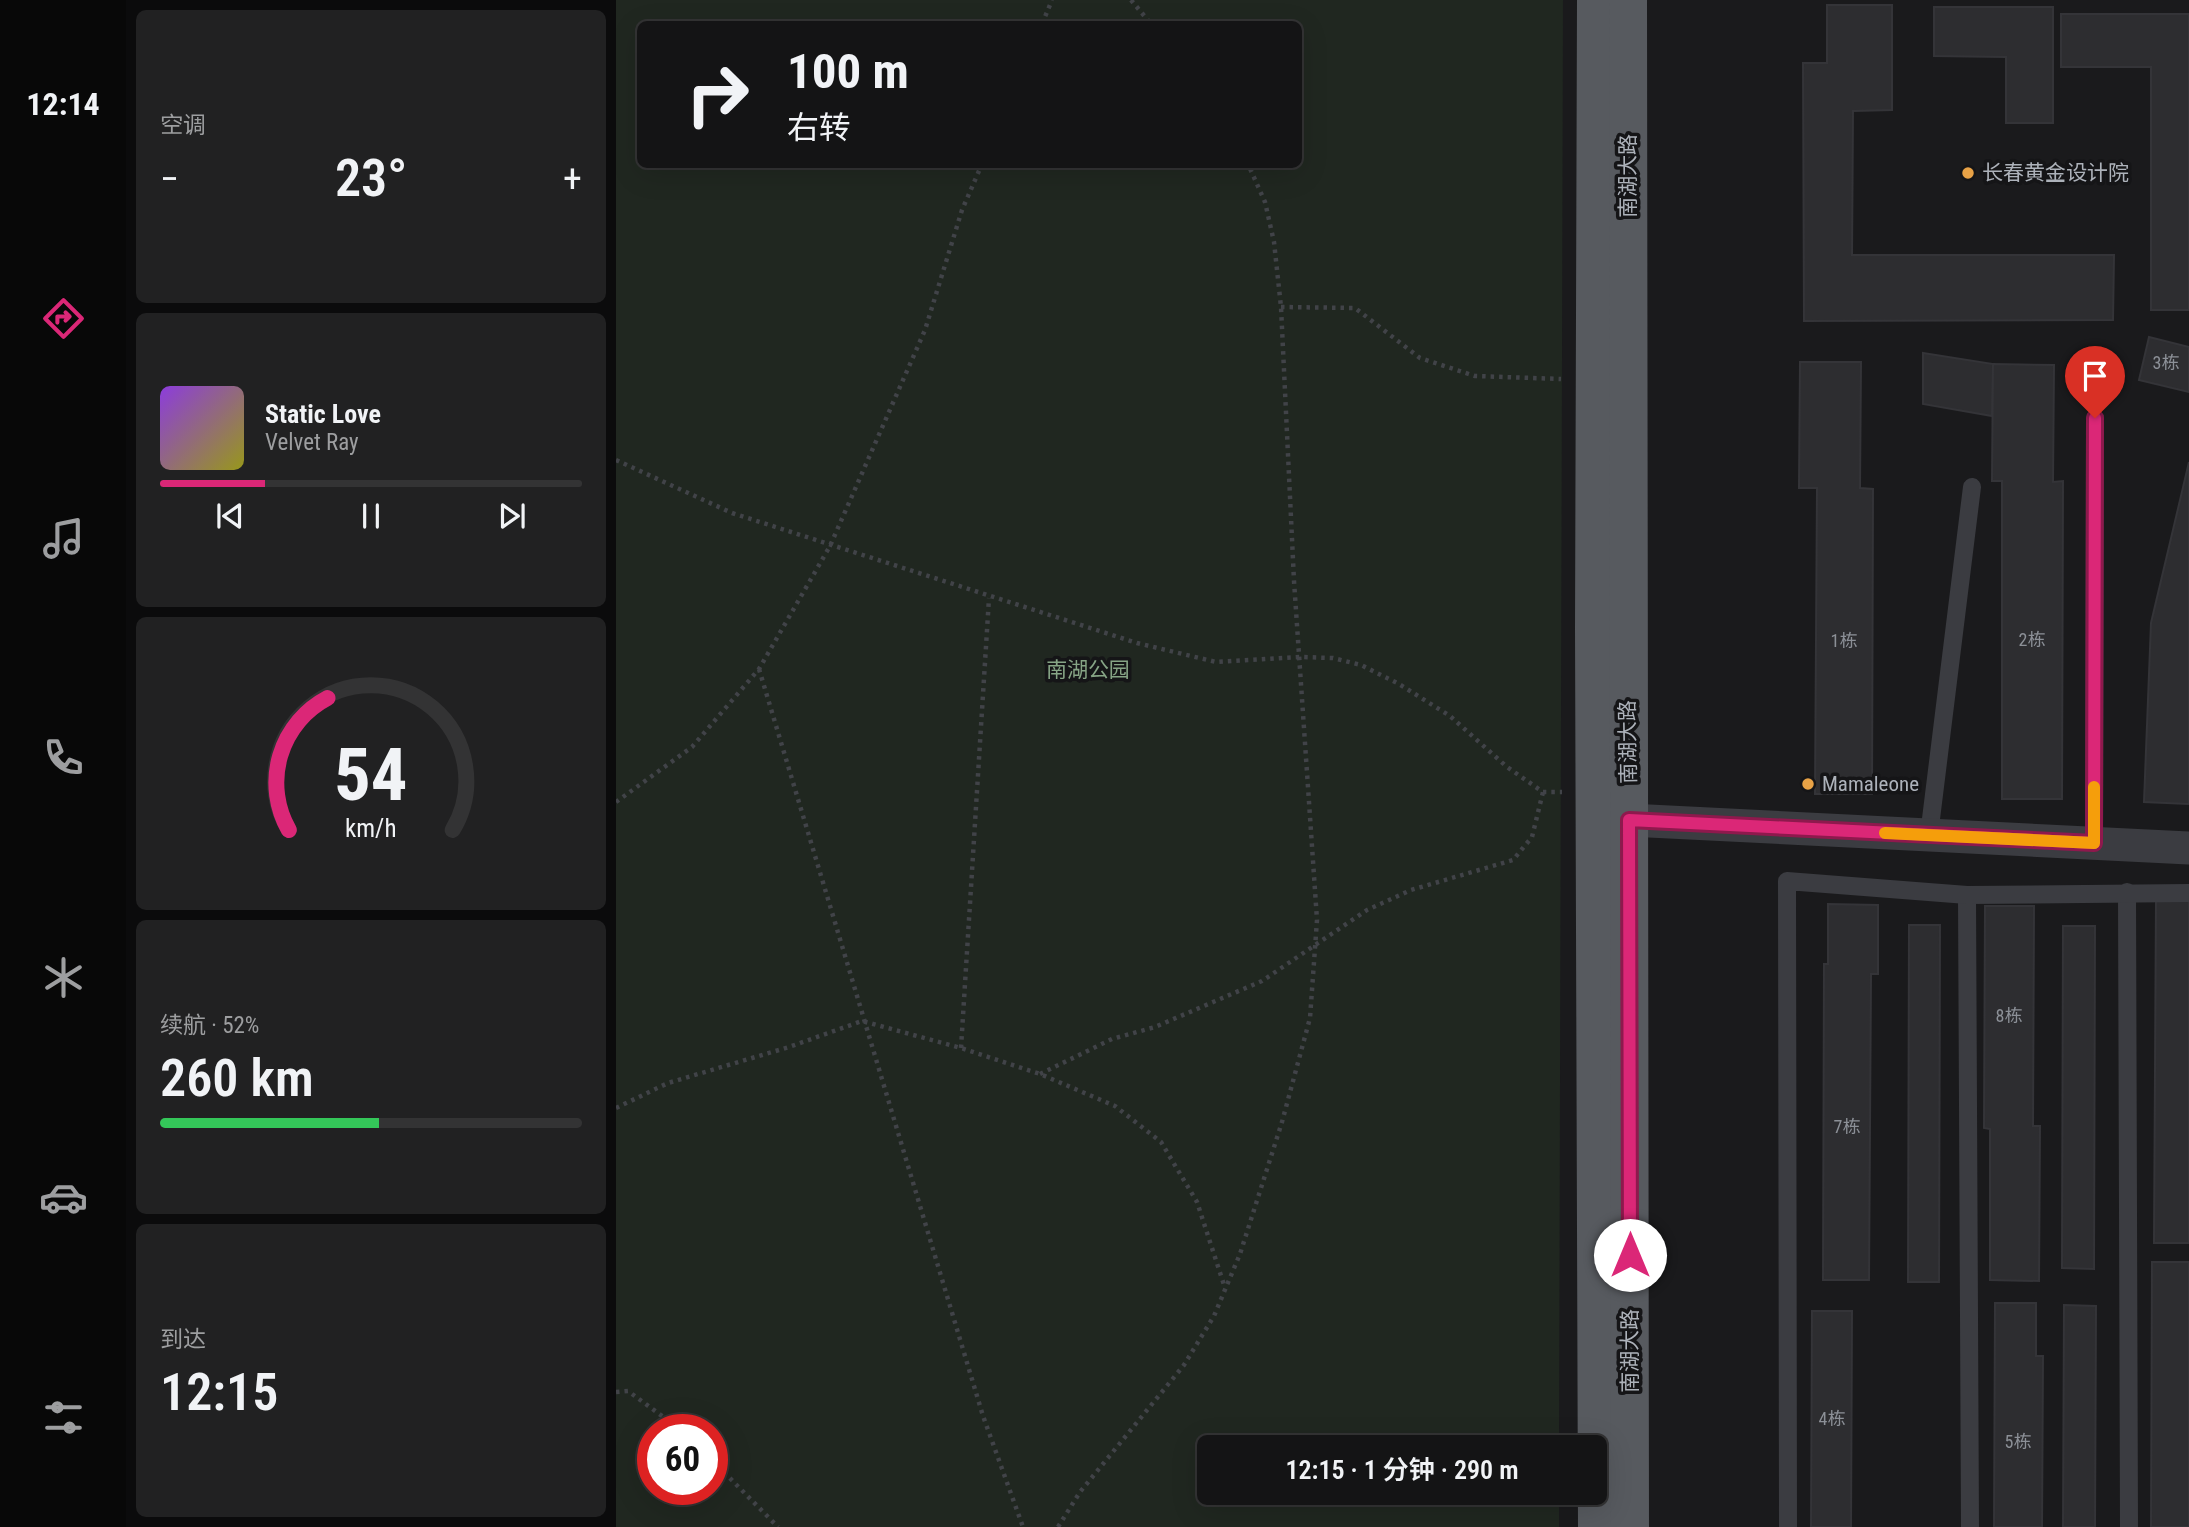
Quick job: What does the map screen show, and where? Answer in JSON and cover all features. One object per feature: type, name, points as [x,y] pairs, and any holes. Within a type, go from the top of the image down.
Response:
[{"type":"main road","name":"南湖大路","points":[[1596,0],[1594,643],[1597,1527]]},
{"type":"main road","name":"南湖大路","points":[[1628,0],[1630,1527]]},
{"type":"street","points":[[1629,820],[2189,848]]},
{"type":"lane","points":[[2094,843],[2095,418]]},
{"type":"lane","points":[[1929,835],[1972,487]]},
{"type":"lane","points":[[1788,1527],[1787,881],[1967,895],[2189,893]]},
{"type":"lane","points":[[2127,892],[2129,1527]]},
{"type":"lane","points":[[1967,895],[1970,1527]]},
{"type":"path","points":[[1043,21],[1052,0]]},
{"type":"path","points":[[1131,0],[1148,21]]},
{"type":"path","points":[[616,802],[692,747],[759,669],[830,546],[925,330],[962,210],[980,168]]},
{"type":"path","points":[[1058,1527],[1080,1492],[1184,1364],[1214,1317],[1240,1254],[1282,1122],[1310,1018],[1317,920],[1281,307],[1274,242],[1265,202],[1250,168]]},
{"type":"path","points":[[1281,307],[1355,307],[1420,358],[1475,376],[1572,380]]},
{"type":"path","points":[[616,460],[732,513],[989,598],[1137,643],[1216,662],[1301,657],[1333,658],[1361,664],[1450,716],[1507,767],[1543,792],[1570,793]]},
{"type":"path","points":[[961,1048],[989,598]]},
{"type":"path","points":[[759,669],[862,1021],[983,1416],[1023,1527]]},
{"type":"path","points":[[1040,1074],[1112,1040],[1155,1027],[1262,981],[1367,910],[1411,890],[1513,860],[1532,837],[1543,792]]},
{"type":"path","points":[[616,1108],[668,1083],[789,1048],[862,1021],[961,1048],[1040,1074],[1115,1106],[1161,1142],[1197,1202],[1225,1289]]},
{"type":"path","points":[[616,1392],[628,1391],[659,1414]]},
{"type":"path","points":[[728,1476],[778,1527]]},
{"type":"green space","name":"南湖公园","points":[[616,0],[1563,0],[1559,1435],[1197,1435],[1197,1505],[1559,1505],[1559,1527],[616,1527]]},
{"type":"building","points":[[1827,5],[1892,5],[1892,110],[1853,111],[1852,255],[2114,255],[2113,320],[1804,321],[1803,63],[1827,63]]},
{"type":"building","points":[[1934,7],[2053,7],[2053,123],[2006,123],[2006,57],[1934,56]]},
{"type":"building","points":[[2061,14],[2189,14],[2189,310],[2151,310],[2151,67],[2061,67]]},
{"type":"building","points":[[2149,337],[2189,347],[2189,392],[2139,380]]},
{"type":"building","points":[[1923,353],[1993,364],[1992,416],[1923,404]]},
{"type":"building","points":[[1800,362],[1861,362],[1860,488],[1873,489],[1872,794],[1815,794],[1817,488],[1799,488]]},
{"type":"building","points":[[1993,364],[2054,365],[2053,482],[2063,481],[2062,799],[2002,799],[2002,481],[1992,481]]},
{"type":"building","points":[[2189,462],[2189,804],[2144,802],[2151,623]]},
{"type":"building","points":[[2156,901],[2189,901],[2189,1243],[2154,1243]]},
{"type":"building","points":[[1828,904],[1878,905],[1878,974],[1871,974],[1869,1280],[1823,1280],[1824,964],[1828,964]]},
{"type":"building","points":[[1985,906],[2034,906],[2033,1126],[2040,1126],[2039,1281],[1990,1280],[1990,1129],[1984,1128]]},
{"type":"building","points":[[1909,925],[1940,925],[1939,1282],[1908,1282]]},
{"type":"building","points":[[2063,926],[2095,926],[2094,1269],[2062,1268]]},
{"type":"building","points":[[2152,1262],[2189,1262],[2189,1527],[2151,1527]]},
{"type":"building","points":[[1995,1303],[2036,1303],[2036,1356],[2043,1356],[2042,1527],[1994,1527]]},
{"type":"building","points":[[2064,1305],[2096,1306],[2095,1527],[2063,1527]]},
{"type":"building","points":[[1812,1311],[1852,1311],[1851,1527],[1811,1527]]},
{"type":"slow traffic","points":[[1885,833],[2094,843],[2094,787]]},
{"type":"place","name":"长春黄金设计院","points":[[1968,173]]},
{"type":"place","name":"Mamaleone","points":[[1808,784]]},
{"type":"route","points":[[1630,1255],[1629,820],[2094,843],[2095,418]]}]
